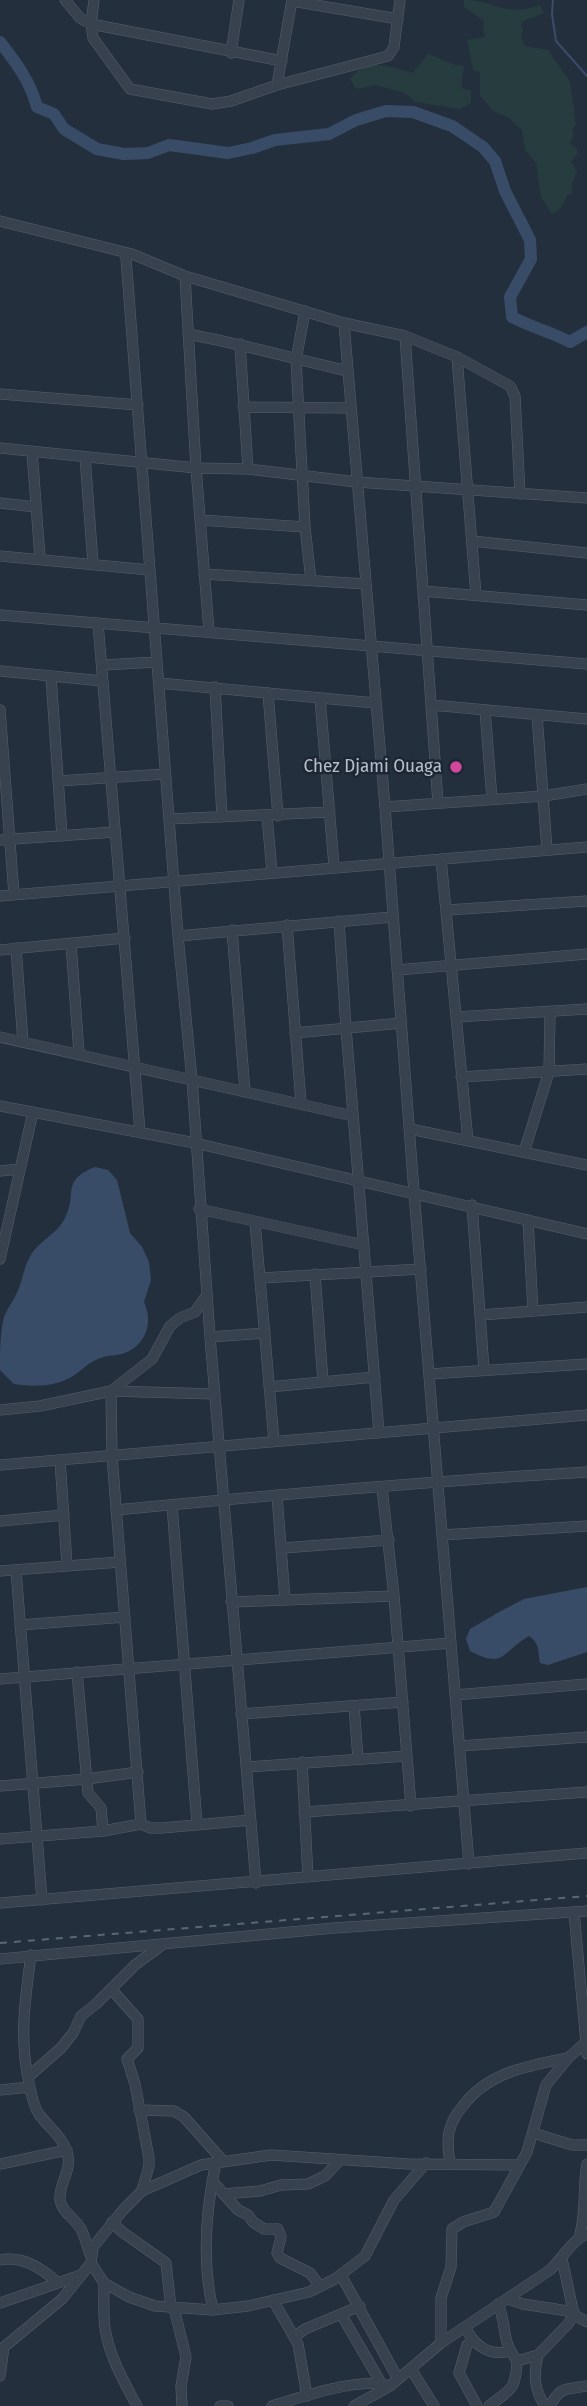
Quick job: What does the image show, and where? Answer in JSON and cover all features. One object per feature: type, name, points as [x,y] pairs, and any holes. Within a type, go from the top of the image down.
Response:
[{"type":"street","points":[[65,0],[80,18],[91,24],[282,61]]},
{"type":"street","points":[[94,0],[91,24],[93,38],[133,90],[212,104],[231,101],[277,85],[388,56],[394,47],[400,0]]},
{"type":"street","points":[[231,53],[239,0]]},
{"type":"street","points":[[277,85],[292,0],[398,19]]},
{"type":"street","points":[[0,221],[132,254],[185,276],[344,323],[405,336],[457,357],[513,390],[520,494]]},
{"type":"street","points":[[132,254],[126,258],[141,462],[178,936],[192,1079],[209,1338],[256,1883]]},
{"type":"street","points":[[185,276],[209,631]]},
{"type":"street","points":[[306,312],[296,360],[305,527],[311,580]]},
{"type":"street","points":[[344,323],[469,1864]]},
{"type":"street","points":[[188,334],[348,370]]},
{"type":"street","points":[[405,336],[438,803]]},
{"type":"street","points":[[240,344],[248,470]]},
{"type":"street","points":[[457,357],[476,595]]},
{"type":"street","points":[[0,394],[138,405]]},
{"type":"street","points":[[243,407],[351,408]]},
{"type":"street","points":[[0,448],[357,482],[587,498]]},
{"type":"street","points":[[32,451],[40,558]]},
{"type":"street","points":[[85,457],[93,563]]},
{"type":"street","points":[[0,503],[36,507]]},
{"type":"street","points":[[200,520],[305,527]]},
{"type":"street","points":[[472,541],[587,553]]},
{"type":"street","points":[[0,556],[150,570]]},
{"type":"street","points":[[204,574],[366,584]]},
{"type":"street","points":[[422,591],[587,606]]},
{"type":"street","points":[[0,615],[587,664]]},
{"type":"street","points":[[99,623],[139,1132]]},
{"type":"street","points":[[103,665],[157,662]]},
{"type":"street","points":[[0,671],[103,681]]},
{"type":"street","points":[[51,677],[62,836]]},
{"type":"street","points":[[159,683],[375,703]]},
{"type":"street","points":[[215,687],[222,817]]},
{"type":"street","points":[[268,693],[273,816],[272,872]]},
{"type":"street","points":[[320,698],[334,866]]},
{"type":"street","points":[[430,705],[587,719]]},
{"type":"street","points":[[0,710],[5,840],[13,895]]},
{"type":"street","points":[[485,710],[492,799]]},
{"type":"street","points":[[537,715],[547,850]]},
{"type":"street","points":[[58,781],[166,774]]},
{"type":"street","points":[[385,807],[544,796],[587,789]]},
{"type":"street","points":[[169,819],[330,812]]},
{"type":"street","points":[[5,840],[115,832]]},
{"type":"street","points":[[0,896],[334,866],[587,847]]},
{"type":"street","points":[[441,859],[468,1141]]},
{"type":"street","points":[[447,910],[587,901]]},
{"type":"street","points":[[178,936],[392,917]]},
{"type":"street","points":[[339,921],[379,1433]]},
{"type":"street","points":[[287,925],[301,1103]]},
{"type":"street","points":[[232,930],[245,1092]]},
{"type":"street","points":[[0,950],[125,938]]},
{"type":"street","points":[[71,944],[79,1053]]},
{"type":"street","points":[[16,948],[23,1042]]},
{"type":"street","points":[[397,970],[587,954]]},
{"type":"street","points":[[456,1017],[587,1009]]},
{"type":"street","points":[[524,1152],[549,1072],[550,1012]]},
{"type":"street","points":[[295,1033],[401,1023]]},
{"type":"street","points":[[0,1037],[353,1116]]},
{"type":"street","points":[[461,1077],[587,1069]]},
{"type":"street","points":[[0,1106],[195,1143],[472,1205],[587,1234]]},
{"type":"street","points":[[0,1259],[3,1231],[33,1112]]},
{"type":"street","points":[[410,1129],[587,1165]]},
{"type":"street","points":[[0,1171],[20,1169]]},
{"type":"street","points":[[472,1205],[484,1370]]},
{"type":"street","points":[[199,1209],[364,1245]]},
{"type":"street","points":[[528,1220],[533,1311]]},
{"type":"street","points":[[255,1222],[274,1441]]},
{"type":"street","points":[[261,1278],[421,1269]]},
{"type":"street","points":[[315,1274],[323,1382]]},
{"type":"street","points":[[111,1391],[152,1359],[170,1326],[195,1312],[206,1296]]},
{"type":"street","points":[[481,1315],[587,1307]]},
{"type":"street","points":[[209,1338],[265,1333]]},
{"type":"street","points":[[429,1374],[587,1364]]},
{"type":"street","points":[[270,1387],[375,1377]]},
{"type":"street","points":[[111,1391],[112,1456],[141,1824]]},
{"type":"street","points":[[0,1410],[40,1406],[111,1391],[215,1394]]},
{"type":"street","points":[[0,1465],[587,1415]]},
{"type":"street","points":[[60,1460],[67,1565]]},
{"type":"street","points":[[116,1510],[223,1499],[382,1488],[439,1480],[587,1472]]},
{"type":"street","points":[[382,1488],[399,1646],[411,1806]]},
{"type":"street","points":[[277,1495],[285,1600]]},
{"type":"street","points":[[172,1505],[197,1824]]},
{"type":"street","points":[[0,1521],[64,1515]]},
{"type":"street","points":[[443,1535],[587,1526]]},
{"type":"street","points":[[282,1548],[389,1540]]},
{"type":"street","points":[[0,1571],[120,1562]]},
{"type":"street","points":[[16,1570],[42,1900]]},
{"type":"street","points":[[231,1602],[394,1596]]},
{"type":"street","points":[[20,1625],[125,1617]]},
{"type":"street","points":[[0,1679],[451,1643]]},
{"type":"street","points":[[77,1672],[88,1793],[101,1808],[103,1831]]},
{"type":"street","points":[[456,1695],[587,1684]]},
{"type":"street","points":[[241,1713],[402,1702]]},
{"type":"street","points":[[354,1706],[358,1759]]},
{"type":"street","points":[[460,1746],[587,1737]]},
{"type":"street","points":[[247,1767],[407,1756]]},
{"type":"street","points":[[302,1762],[308,1877]]},
{"type":"street","points":[[0,1786],[138,1772]]},
{"type":"street","points":[[304,1812],[587,1792]]},
{"type":"street","points":[[0,1839],[103,1831],[141,1824],[150,1828],[162,1828],[251,1820]]},
{"type":"street","points":[[0,1903],[587,1853]]},
{"type":"street","points":[[0,1959],[334,1928],[587,1911]]},
{"type":"street","points":[[574,1912],[587,2054]]},
{"type":"street","points":[[0,2090],[29,2082],[73,2033],[80,2016],[135,1965],[162,1945]]},
{"type":"street","points":[[31,1955],[23,2022],[23,2056],[29,2082],[38,2113],[67,2150],[69,2165],[60,2190],[60,2202],[81,2229],[91,2259],[104,2283],[105,2327],[109,2346],[137,2406]]},
{"type":"street","points":[[111,1989],[138,2020],[138,2048],[127,2060],[135,2084],[149,2158],[142,2191]]},
{"type":"street","points":[[441,2343],[441,2298],[451,2267],[452,2229],[463,2222],[494,2212],[520,2165],[533,2133],[546,2085],[568,2058],[586,2042]]},
{"type":"street","points":[[450,2163],[448,2131],[453,2118],[471,2094],[494,2077],[515,2068],[568,2058]]},
{"type":"street","points":[[139,2110],[174,2111],[184,2117],[220,2161]]},
{"type":"street","points":[[533,2133],[554,2141],[587,2145]]},
{"type":"street","points":[[0,2164],[67,2150]]},
{"type":"street","points":[[0,2376],[4,2347],[62,2299],[81,2275],[91,2259],[93,2247],[112,2222],[142,2191],[201,2165],[271,2155],[339,2161],[520,2165]]},
{"type":"street","points":[[213,2310],[206,2262],[212,2181],[220,2161]]},
{"type":"street","points":[[223,2194],[281,2185],[308,2184],[325,2176],[339,2161]]},
{"type":"street","points":[[104,2283],[129,2297],[155,2306],[213,2310],[248,2306],[309,2292],[341,2275],[365,2256],[394,2200],[426,2163]]},
{"type":"street","points":[[354,2406],[411,2370],[441,2343],[508,2299],[562,2259],[584,2237],[584,2178],[587,2164]]},
{"type":"street","points":[[212,2181],[238,2210],[248,2215],[257,2225],[264,2229],[278,2229],[281,2237],[276,2253],[280,2258],[310,2273],[320,2286]]},
{"type":"street","points":[[112,2222],[166,2263],[173,2308],[186,2357],[181,2386],[182,2406]]},
{"type":"street","points":[[0,2260],[11,2258],[31,2264],[45,2271],[58,2283]]},
{"type":"street","points":[[517,2361],[538,2355],[568,2324],[573,2313],[562,2259]]},
{"type":"street","points":[[0,2303],[81,2275]]},
{"type":"street","points":[[341,2275],[360,2306],[390,2382]]},
{"type":"street","points":[[508,2299],[573,2313],[587,2322]]},
{"type":"street","points":[[273,2300],[294,2337],[307,2396]]},
{"type":"street","points":[[489,2406],[513,2388],[516,2381],[517,2361],[505,2343],[504,2320],[498,2304]]},
{"type":"street","points":[[294,2337],[305,2329],[360,2306]]},
{"type":"street","points":[[341,2314],[390,2382]]},
{"type":"street","points":[[465,2327],[472,2342],[496,2353],[510,2351]]},
{"type":"street","points":[[472,2342],[467,2346],[458,2373],[477,2406]]},
{"type":"street","points":[[538,2355],[535,2385],[547,2406],[562,2389],[587,2386]]},
{"type":"street","points":[[411,2370],[434,2406]]},
{"type":"street","points":[[280,2405],[363,2383],[390,2382]]},
{"type":"street","points":[[220,2406],[228,2406]]},
{"type":"green space","points":[[464,0],[517,10],[540,5],[544,13],[521,22],[521,37],[525,46],[548,50],[570,82],[576,125],[572,129],[574,134],[570,144],[577,149],[571,162],[577,171],[572,183],[572,193],[566,196],[561,207],[552,214],[541,197],[536,163],[525,150],[522,130],[508,117],[493,111],[480,95],[480,72],[473,70],[467,40],[485,37],[484,21],[464,7]]},
{"type":"green space","points":[[428,54],[464,66],[461,88],[471,91],[471,103],[460,109],[416,102],[405,93],[376,85],[356,89],[350,79],[357,72],[372,65],[413,73]]},
{"type":"water","points":[[95,1167],[108,1170],[117,1180],[130,1233],[142,1247],[149,1262],[151,1280],[144,1302],[148,1324],[144,1337],[134,1348],[96,1360],[66,1380],[44,1385],[14,1384],[0,1370],[4,1317],[32,1253],[65,1218],[77,1178]]},
{"type":"water","points":[[587,1587],[587,1652],[548,1665],[540,1663],[537,1645],[529,1636],[496,1659],[470,1651],[466,1639],[470,1629],[501,1611],[524,1599]]},
{"type":"waterway","points":[[553,0],[556,41],[587,76]]},
{"type":"waterway","points":[[0,42],[27,81],[37,107],[54,114],[64,129],[97,149],[124,154],[148,153],[169,145],[228,153],[275,140],[329,134],[356,120],[386,111],[413,112],[452,126],[483,147],[495,161],[505,191],[530,240],[531,259],[510,297],[512,317],[570,342],[587,332]]},
{"type":"railway","points":[[0,1943],[587,1896]]},
{"type":"place","name":"Chez Djami Ouaga","points":[[456,767]]}]
